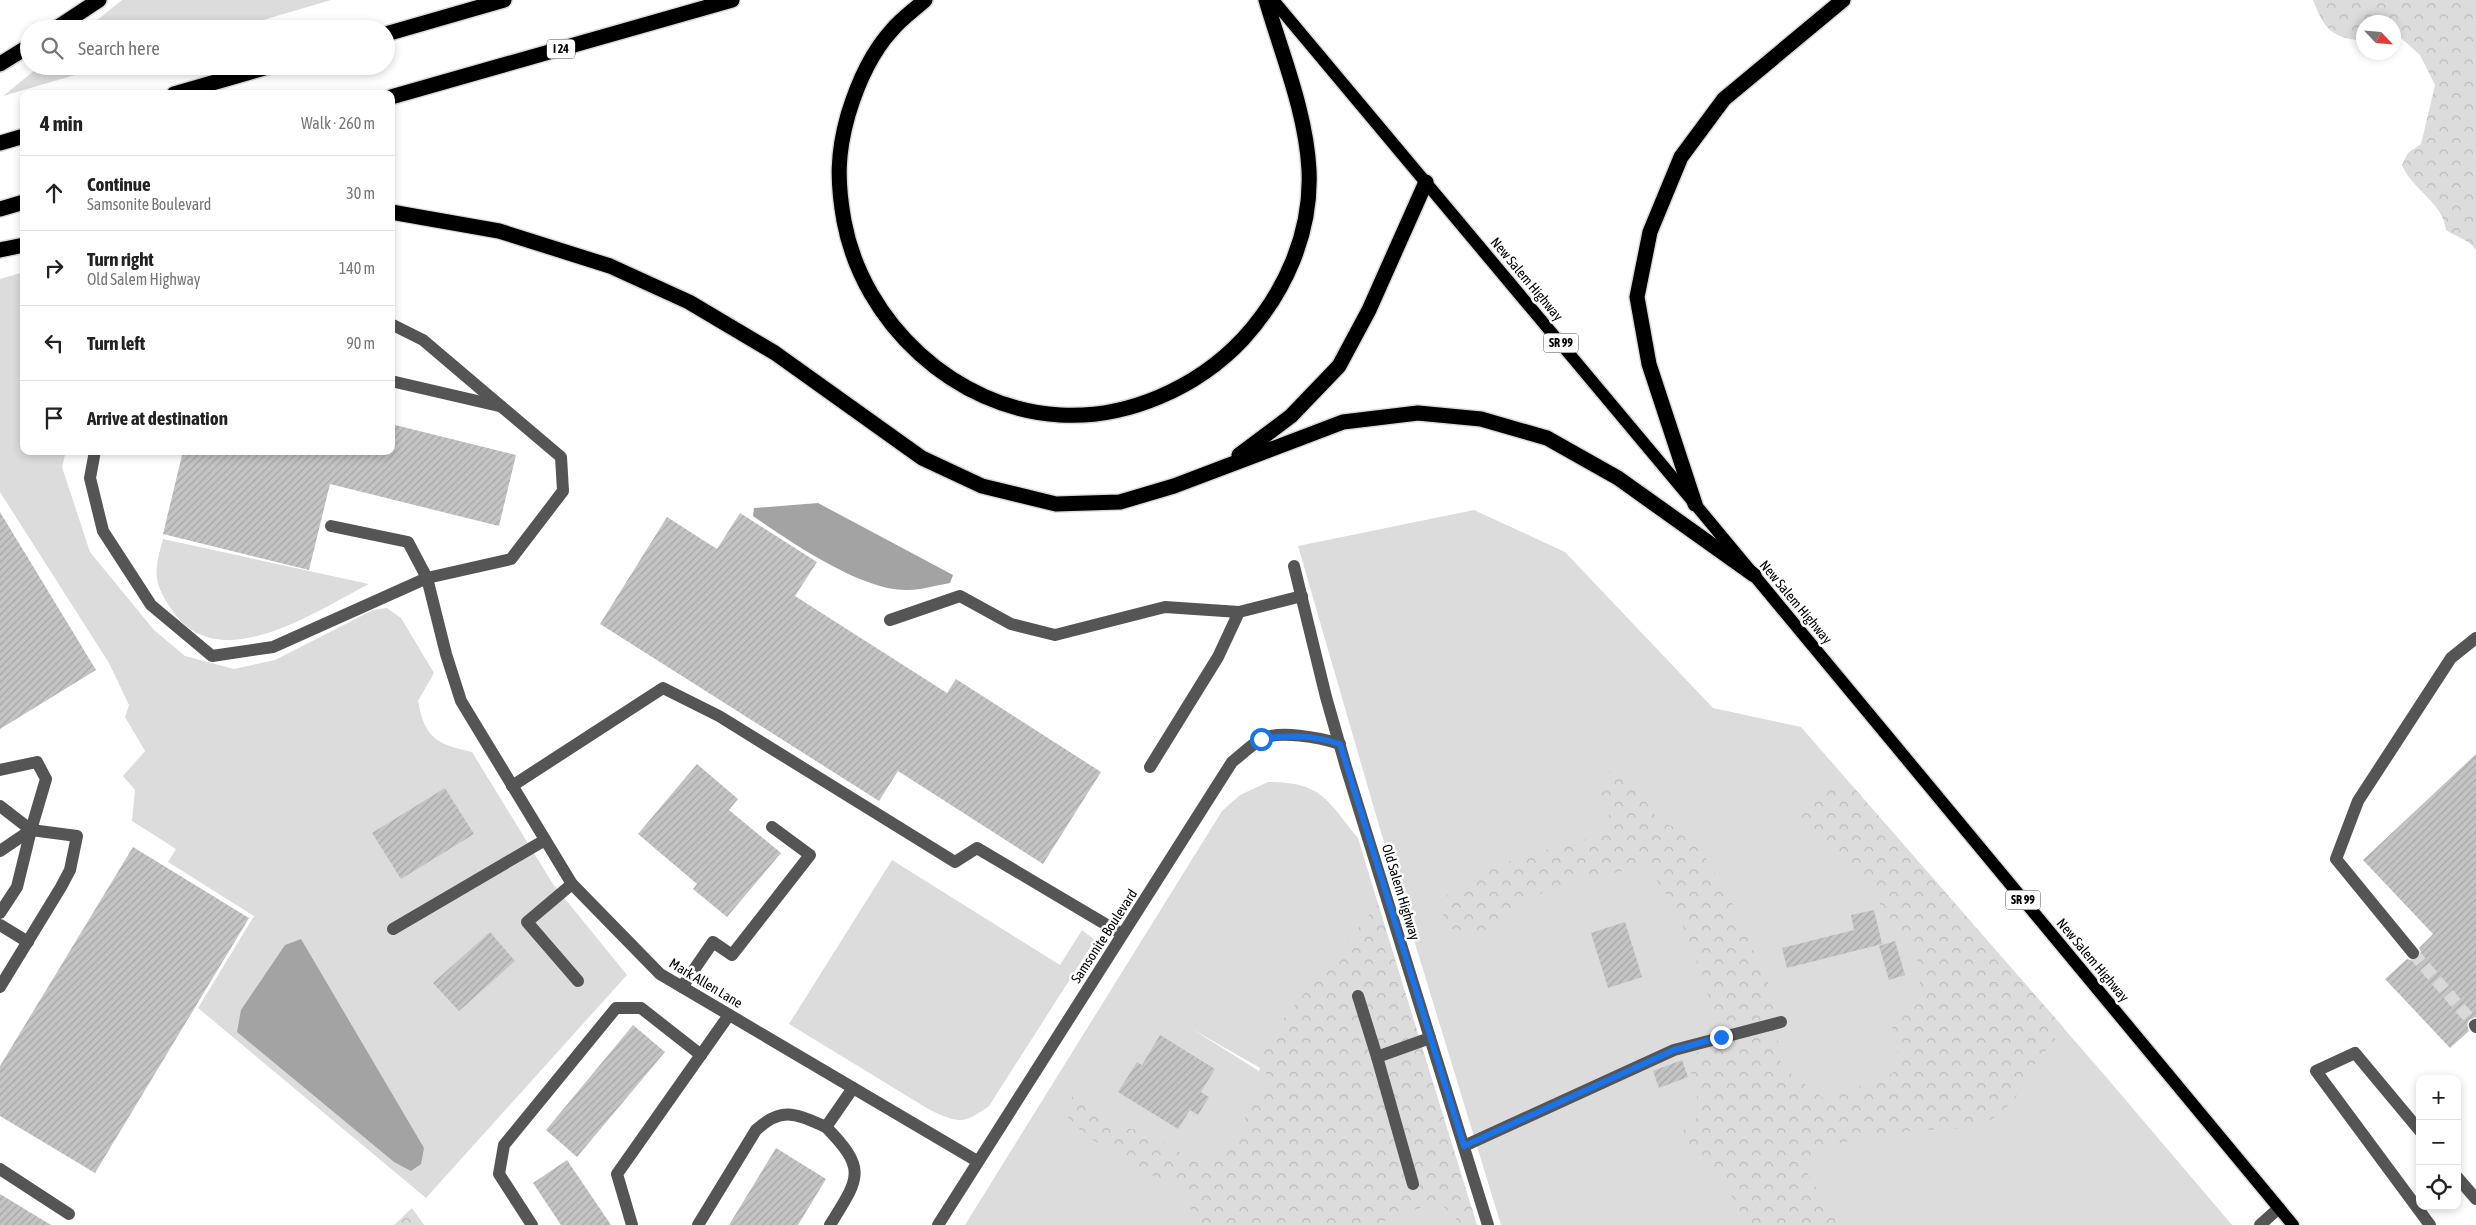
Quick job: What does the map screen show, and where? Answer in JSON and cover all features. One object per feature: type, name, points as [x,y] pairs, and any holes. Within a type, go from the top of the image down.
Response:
[{"type":"highway","points":[[69,20],[99,0]]},
{"type":"highway","points":[[395,31],[504,0]]},
{"type":"highway","name":"I 24","points":[[395,96],[732,0]]},
{"type":"highway","points":[[925,0],[891,31],[857,83],[840,144],[837,173],[847,234],[857,268],[875,301],[899,333],[923,358],[951,379],[985,397],[1024,409],[1060,415],[1106,412],[1139,404],[1178,388],[1209,369],[1239,343],[1262,318],[1283,285],[1298,247],[1304,221],[1309,171],[1304,128],[1266,0]]},
{"type":"highway","points":[[1695,504],[1649,364],[1637,297],[1650,232],[1681,157],[1724,100],[1843,0]]},
{"type":"highway","points":[[0,64],[20,52]]},
{"type":"highway","points":[[188,90],[240,75]]},
{"type":"highway","points":[[0,143],[20,137]]},
{"type":"highway","points":[[1226,465],[1291,416],[1339,366],[1369,310],[1426,182]]},
{"type":"highway","points":[[0,209],[20,203]]},
{"type":"highway","points":[[395,213],[499,231],[610,266],[689,302],[775,353],[922,458],[982,486],[1056,504],[1120,502],[1174,486],[1343,422],[1418,413],[1481,419],[1547,438],[1610,474],[1754,575]]},
{"type":"highway","points":[[0,250],[20,246]]},
{"type":"main road","name":"New Salem Highway","points":[[1273,0],[1695,504],[2293,1225]]},
{"type":"street","points":[[94,455],[90,478],[103,530],[151,605],[212,656],[273,647],[427,578],[511,559],[563,491],[562,457],[422,340],[395,326]]},
{"type":"street","points":[[395,382],[502,407]]},
{"type":"street","name":"Mark Allen Lane","points":[[331,526],[408,542],[427,578],[460,701],[572,884],[660,974],[977,1161]]},
{"type":"street","name":"Old Salem Highway","points":[[1294,566],[1340,744],[1488,1225]]},
{"type":"street","points":[[890,620],[960,596],[1011,624],[1056,634],[1164,607],[1239,612],[1302,596]]},
{"type":"street","points":[[1150,767],[1218,657],[1239,612]]},
{"type":"street","points":[[2413,954],[2336,859],[2358,801],[2451,658],[2476,638]]},
{"type":"street","points":[[512,786],[663,688],[719,716],[955,862],[977,848],[1122,934]]},
{"type":"street","name":"Samsonite Boulevard","points":[[938,1225],[1232,762],[1261,739],[1288,735],[1319,737],[1340,744]]},
{"type":"street","points":[[0,770],[37,762],[46,780],[17,887],[0,913]]},
{"type":"street","points":[[0,806],[31,830],[78,836],[70,870],[0,987]]},
{"type":"street","points":[[682,987],[713,942],[732,955],[810,855],[772,827]]},
{"type":"street","points":[[0,851],[31,830]]},
{"type":"street","points":[[393,929],[545,840]]},
{"type":"street","points":[[572,884],[527,922],[578,981]]},
{"type":"street","points":[[0,925],[28,942]]},
{"type":"street","points":[[1358,996],[1412,1184]]},
{"type":"street","points":[[532,1225],[499,1174],[504,1145],[616,1008],[640,1008],[701,1055]]},
{"type":"street","points":[[632,1225],[618,1174],[729,1015]]},
{"type":"street","points":[[1464,1146],[1674,1050],[1781,1022]]},
{"type":"street","points":[[1376,1057],[1430,1038]]},
{"type":"street","points":[[2416,1126],[2355,1053],[2316,1071],[2430,1225]]},
{"type":"street","points":[[826,1127],[853,1088]]},
{"type":"street","points":[[698,1225],[756,1130],[768,1119],[780,1114],[793,1114],[826,1127],[850,1154],[854,1162],[856,1176],[850,1193],[830,1225]]},
{"type":"street","points":[[0,1169],[69,1214]]},
{"type":"street","points":[[2461,1182],[2476,1200]]},
{"type":"street","points":[[2260,1225],[2279,1208]]},
{"type":"green space","points":[[122,0],[331,0],[263,20],[97,20]]},
{"type":"green space","points":[[2313,0],[2476,0],[2476,250],[2467,241],[2446,230],[2444,220],[2439,212],[2413,182],[2402,165],[2408,153],[2421,144],[2435,85],[2420,55],[2401,38],[2401,15],[2356,15],[2356,40],[2336,34],[2325,25]]},
{"type":"green space","points":[[29,75],[75,75],[20,90],[3,96]]},
{"type":"green space","points":[[20,273],[20,455],[65,455],[62,467],[90,552],[154,630],[185,656],[234,669],[275,660],[373,610],[387,608],[401,618],[434,673],[418,701],[424,724],[429,732],[441,742],[472,752],[553,884],[627,975],[426,1198],[198,1008],[254,916],[168,862],[176,849],[132,821],[135,790],[123,776],[145,751],[125,717],[129,705],[109,663],[0,492],[0,279]]},
{"type":"green space","points":[[1474,510],[1565,552],[1713,708],[1801,727],[2101,1071],[2232,1225],[1501,1225],[1380,829],[1298,546]]},
{"type":"green space","points":[[163,539],[369,584],[296,622],[268,633],[241,639],[215,639],[191,630],[172,610],[161,591],[158,583],[157,568]]},
{"type":"green space","points":[[1624,771],[1659,821],[1684,831],[1708,861],[1733,905],[1771,990],[1781,1066],[1823,1098],[1886,1077],[1901,1067],[1892,1028],[1921,993],[1917,958],[1872,892],[1825,846],[1798,824],[1803,803],[1832,788],[1855,789],[2064,1028],[2025,1076],[2014,1101],[1982,1127],[1909,1131],[1822,1146],[1806,1171],[1835,1219],[1836,1225],[1745,1225],[1734,1200],[1726,1188],[1679,1135],[1701,1114],[1689,1063],[1718,1024],[1697,962],[1680,921],[1659,883],[1645,866],[1551,887],[1478,936],[1446,927],[1439,901],[1486,870],[1531,854],[1609,833],[1609,812],[1597,790],[1601,773]]},
{"type":"green space","points":[[1268,782],[1300,785],[1322,796],[1358,838],[1476,1225],[965,1225],[1222,811],[1240,795]],"holes":[[[1192,1029],[1260,1068],[1259,1071]]]},
{"type":"green space","points":[[892,860],[1060,965],[1082,930],[1095,940],[989,1106],[966,1119],[947,1118],[930,1110],[789,1024]]},
{"type":"green space","points":[[1378,904],[1477,1225],[1462,1225],[1438,1201],[1374,1225],[1184,1225],[1191,1213],[1190,1197],[1168,1181],[1147,1174],[1125,1155],[1094,1141],[1069,1121],[1065,1103],[1077,1093],[1112,1122],[1131,1129],[1148,1130],[1166,1144],[1210,1171],[1271,1079],[1260,1068],[1267,1039]]},
{"type":"green space","points":[[412,1208],[424,1225],[394,1225]]},
{"type":"shaded area","points":[[818,503],[953,575],[950,583],[908,590],[870,583],[806,551],[753,516],[754,508]]},
{"type":"shaded area","points":[[301,939],[424,1148],[421,1164],[411,1171],[394,1162],[237,1032],[241,1010],[285,945]]},
{"type":"building","points":[[395,425],[516,455],[499,526],[330,484],[309,570],[163,534],[182,455],[395,455]]},
{"type":"building","points":[[0,512],[96,670],[0,729]]},
{"type":"building","points":[[740,513],[817,562],[795,596],[947,693],[956,679],[1101,772],[1043,864],[898,771],[879,801],[600,624],[667,517],[717,549]]},
{"type":"building","points":[[2476,754],[2476,1017],[2469,1020],[2467,1025],[2469,1031],[2450,1048],[2385,979],[2407,959],[2414,961],[2418,959],[2421,952],[2419,948],[2433,934],[2363,860]]},
{"type":"building","points":[[697,764],[738,799],[729,810],[781,853],[727,917],[693,889],[697,884],[638,834]]},
{"type":"building","points":[[445,788],[474,834],[401,879],[372,833]]},
{"type":"building","points":[[133,847],[249,918],[95,1173],[0,1116],[0,1066]]},
{"type":"building","points":[[1874,910],[1882,944],[1787,968],[1782,948],[1854,930],[1851,915]]},
{"type":"building","points":[[1625,922],[1642,977],[1608,988],[1591,933]]},
{"type":"building","points":[[490,932],[515,961],[459,1011],[433,983]]},
{"type":"building","points":[[1895,941],[1905,975],[1889,980],[1879,946]]},
{"type":"building","points":[[633,1025],[665,1052],[577,1157],[546,1130]]},
{"type":"building","points":[[1160,1035],[1215,1069],[1201,1092],[1209,1097],[1198,1115],[1190,1110],[1178,1129],[1118,1092],[1137,1062],[1142,1065]]},
{"type":"building","points":[[1682,1060],[1688,1077],[1659,1088],[1653,1071]]},
{"type":"building","points":[[776,1148],[826,1179],[798,1225],[729,1225]]},
{"type":"building","points":[[567,1160],[611,1225],[561,1225],[533,1183]]},
{"type":"building","points":[[0,1194],[51,1225],[0,1225]]},
{"type":"tunnel","points":[[2413,953],[2475,1025]]},
{"type":"route","points":[[1261,739],[1288,735],[1319,737],[1340,744],[1464,1146],[1674,1050],[1721,1037]]}]
